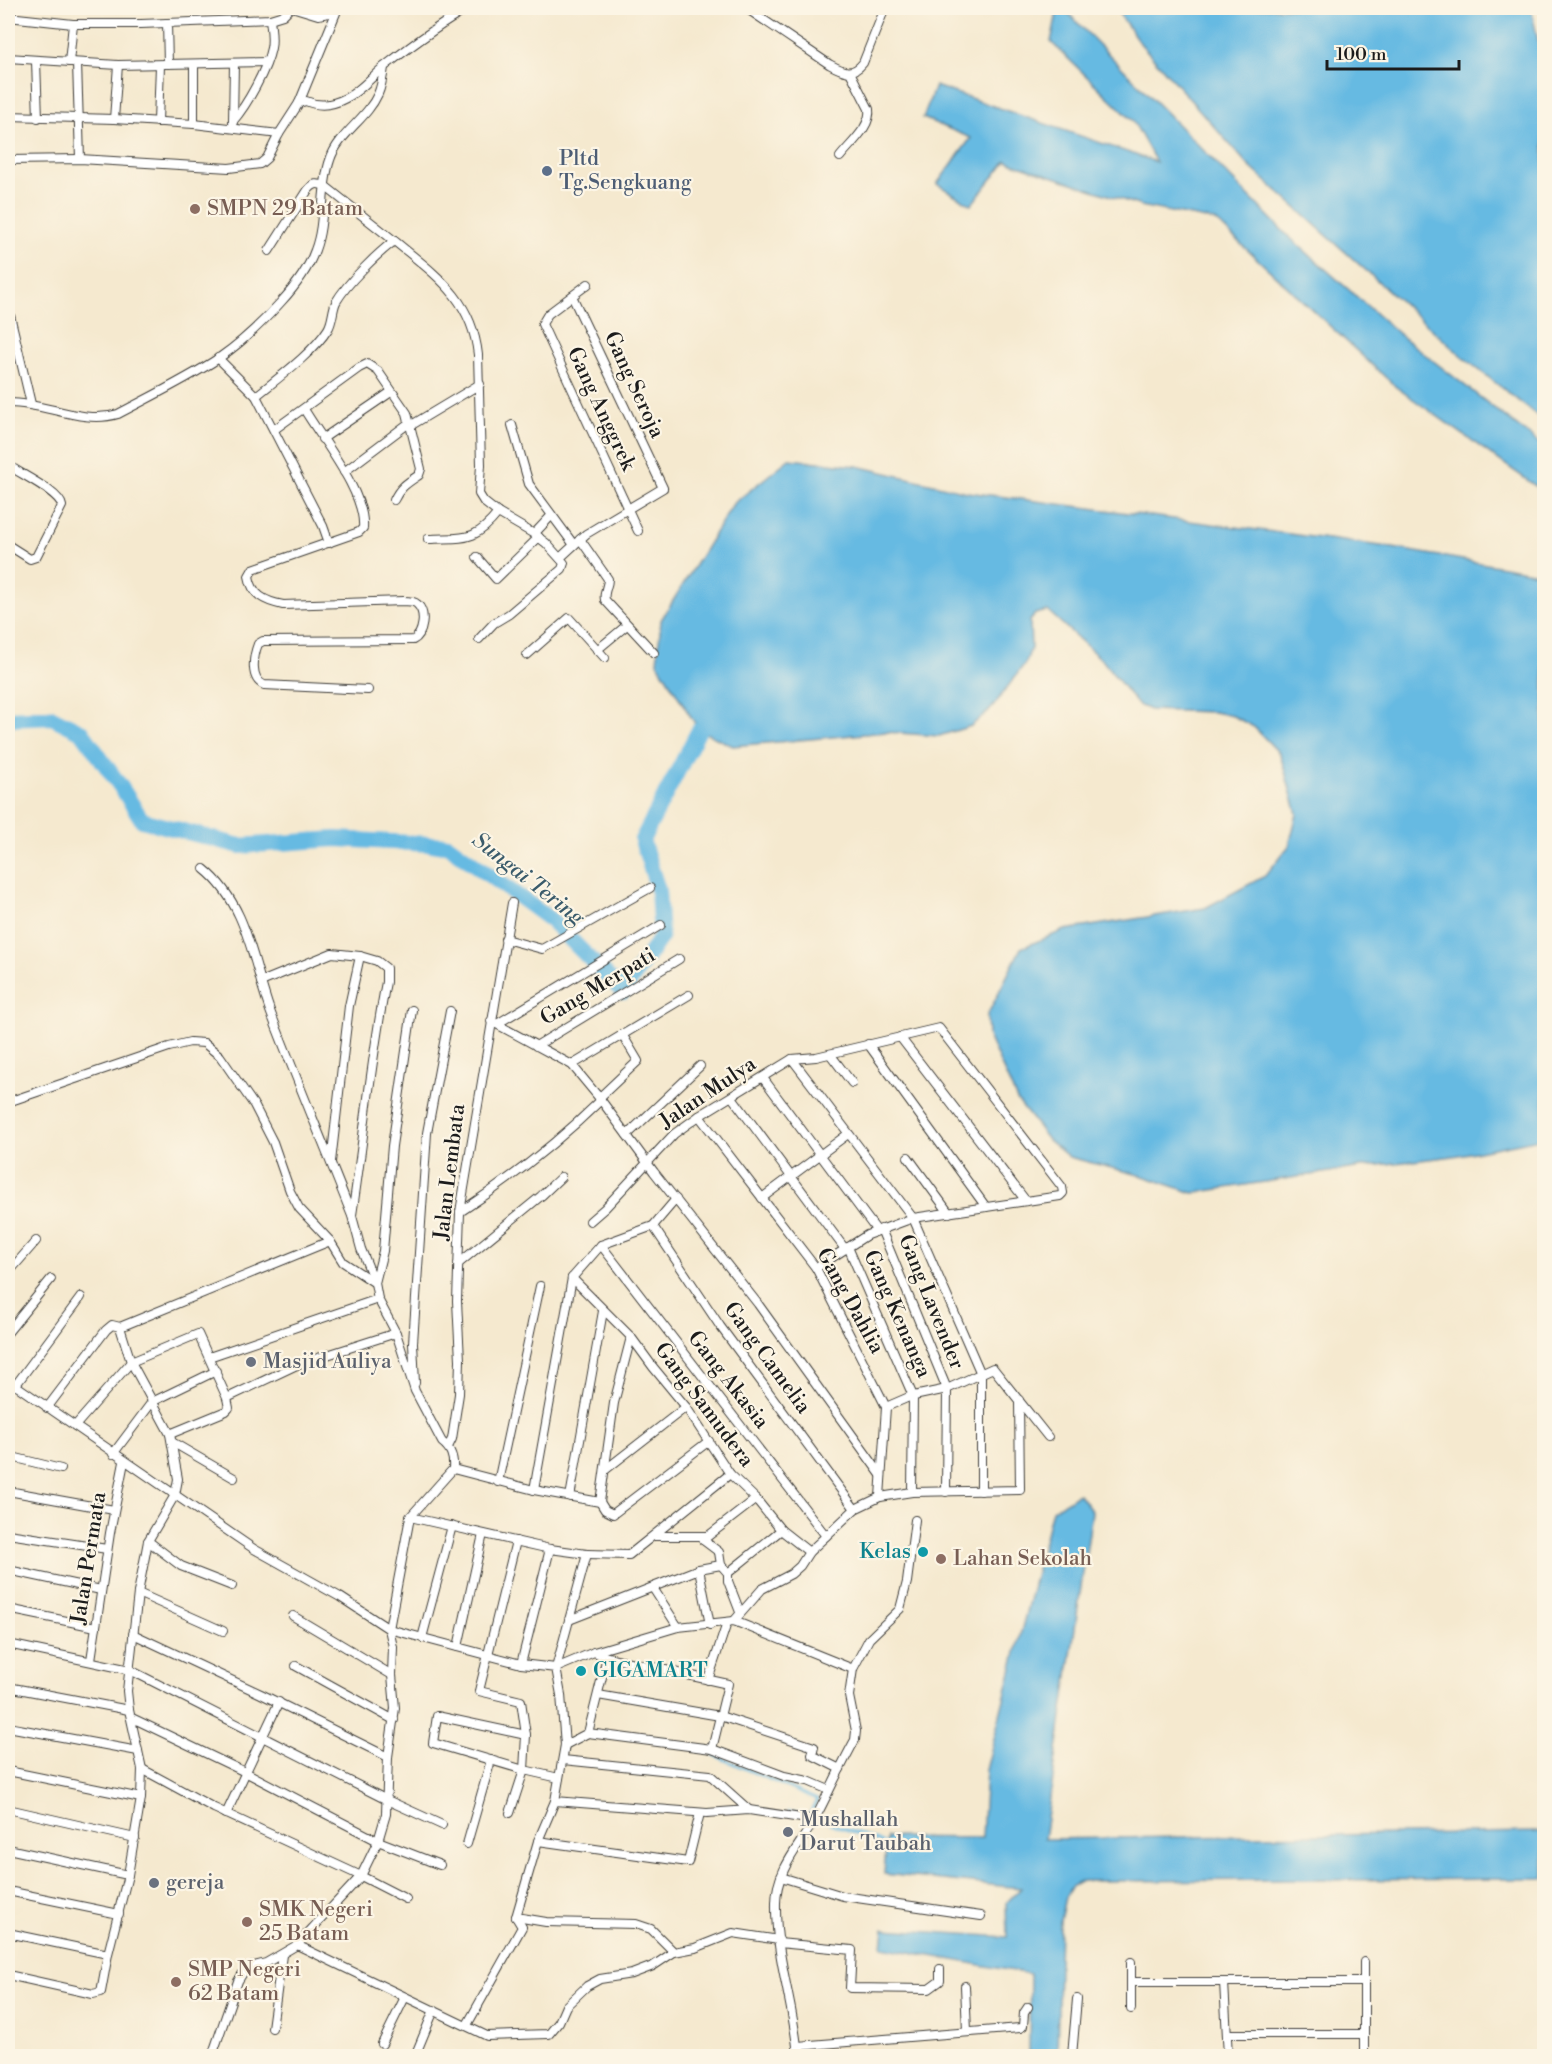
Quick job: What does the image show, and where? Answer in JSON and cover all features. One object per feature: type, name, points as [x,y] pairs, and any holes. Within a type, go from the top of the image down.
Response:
[{"type":"street","points":[[8,17],[73,24],[167,23],[270,19],[283,15],[290,8]]},
{"type":"street","points":[[295,8],[318,15],[336,10]]},
{"type":"street","points":[[300,104],[306,101],[324,105],[355,93],[384,67],[454,16],[469,8]]},
{"type":"street","points":[[746,8],[829,64],[850,72],[855,71],[863,63],[885,8]]},
{"type":"street","points":[[8,160],[80,159],[229,168],[254,166],[267,158],[279,134],[300,104],[336,10]]},
{"type":"street","points":[[233,125],[266,63],[272,40],[270,19]]},
{"type":"street","points":[[158,122],[167,23]]},
{"type":"street","points":[[73,24],[73,63],[80,159]]},
{"type":"street","points":[[8,58],[118,65],[266,63]]},
{"type":"street","points":[[36,61],[38,118]]},
{"type":"street","points":[[194,63],[194,124]]},
{"type":"street","points":[[233,125],[234,63]]},
{"type":"street","points":[[114,118],[118,65]]},
{"type":"street","points":[[8,402],[31,404],[85,416],[109,417],[118,414],[219,358],[270,314],[292,290],[307,268],[322,224],[329,161],[333,152],[375,100],[384,67]]},
{"type":"street","points":[[840,157],[865,126],[870,114],[850,72]]},
{"type":"street","points":[[8,116],[114,118],[233,125],[279,134]]},
{"type":"street","points":[[269,251],[313,184],[318,183],[325,186],[440,278],[463,306],[477,340],[480,384],[479,494],[484,502],[498,513],[536,536],[564,563],[562,569],[509,614],[494,622],[479,639]]},
{"type":"street","points":[[256,396],[317,343],[332,321],[337,301],[374,257],[394,241]]},
{"type":"street","points":[[572,296],[588,284]]},
{"type":"street","name":"Gang Anggrek","points":[[572,296],[548,314],[542,324],[638,531]]},
{"type":"street","name":"Gang Seroja","points":[[572,296],[663,488],[628,509]]},
{"type":"street","points":[[8,307],[31,404]]},
{"type":"street","points":[[219,358],[256,396],[275,429],[329,543]]},
{"type":"street","points":[[275,429],[366,364],[378,371],[407,412],[420,472],[404,484],[394,500]]},
{"type":"street","points":[[344,472],[409,424],[480,384]]},
{"type":"street","points":[[322,439],[392,392]]},
{"type":"street","points":[[304,410],[344,472],[362,507],[363,528],[359,532],[253,569],[249,576],[250,586],[264,600],[283,605],[414,602],[419,606],[423,621],[419,636],[412,640],[263,641],[258,644],[254,655],[255,677],[264,685],[368,690]]},
{"type":"street","points":[[513,425],[529,484],[551,516],[577,542],[608,579],[604,594],[605,600],[654,653]]},
{"type":"street","points":[[8,465],[60,498],[62,506],[36,557],[30,559],[9,547]]},
{"type":"street","points":[[560,558],[577,542],[628,509]]},
{"type":"street","points":[[428,539],[474,536],[486,527],[498,513]]},
{"type":"street","points":[[477,557],[496,579],[536,536],[551,516]]},
{"type":"street","points":[[528,655],[569,618],[605,658]]},
{"type":"street","points":[[597,651],[627,625]]},
{"type":"street","points":[[204,869],[214,877],[236,910],[253,952],[269,1008],[352,1216],[361,1249],[375,1283],[378,1299],[396,1333],[415,1390],[454,1461],[453,1469],[410,1517],[389,1629],[393,1647],[394,1720],[388,1757],[386,1814],[378,1841],[361,1876],[297,1945],[266,1964],[246,1968],[238,1981],[212,2056]]},
{"type":"street","points":[[506,939],[542,949],[650,888]]},
{"type":"street","name":"Jalan Lembata","points":[[448,1447],[452,1439],[459,1394],[457,1301],[460,1212],[465,1193],[474,1119],[494,1023],[512,903]]},
{"type":"street","points":[[494,1023],[661,925]]},
{"type":"street","points":[[261,982],[332,953],[360,956],[377,961],[386,968],[386,982],[372,1063],[352,1216]]},
{"type":"street","points":[[331,1163],[350,1006],[360,956]]},
{"type":"street","name":"Gang Merpati","points":[[536,1046],[679,959]]},
{"type":"street","points":[[572,1065],[689,995]]},
{"type":"street","points":[[375,1283],[383,1251],[392,1146],[412,1010]]},
{"type":"street","points":[[415,1390],[413,1343],[427,1133],[450,1011]]},
{"type":"street","points":[[494,1023],[572,1065],[758,1304],[881,1475]]},
{"type":"street","points":[[792,1059],[816,1057],[939,1028],[1062,1187],[1063,1192],[1060,1197],[913,1218],[879,1230],[816,1268]]},
{"type":"street","points":[[460,1212],[541,1154],[638,1060],[622,1034]]},
{"type":"street","points":[[900,1037],[1026,1202]]},
{"type":"street","points":[[8,1102],[169,1047],[190,1042],[204,1043],[220,1056],[254,1104],[273,1142],[298,1208],[330,1241],[343,1262],[375,1283]]},
{"type":"street","points":[[868,1044],[986,1207]]},
{"type":"street","points":[[830,1054],[852,1083]]},
{"type":"street","points":[[792,1059],[913,1218],[981,1374],[981,1491]]},
{"type":"street","name":"Jalan Mulya","points":[[590,1221],[674,1134],[792,1059]]},
{"type":"street","points":[[627,1135],[700,1066]]},
{"type":"street","name":"Gang Lavender","points":[[763,1078],[879,1230],[947,1389]]},
{"type":"street","name":"Gang Kenanga","points":[[732,1097],[846,1248],[913,1396]]},
{"type":"street","name":"Gang Dahlia","points":[[699,1116],[816,1268],[886,1407]]},
{"type":"street","points":[[762,1198],[848,1134]]},
{"type":"street","points":[[908,1157],[949,1213]]},
{"type":"street","points":[[458,1264],[541,1197],[561,1177]]},
{"type":"street","points":[[534,1490],[572,1278],[601,1245],[653,1226],[676,1199]]},
{"type":"street","name":"Gang Camelia","points":[[653,1226],[720,1326],[855,1509]]},
{"type":"street","points":[[8,1273],[36,1241]]},
{"type":"street","points":[[47,1408],[105,1330],[112,1325],[120,1328],[330,1241]]},
{"type":"street","name":"Gang Akasia","points":[[601,1245],[826,1536]]},
{"type":"street","name":"Gang Samudera","points":[[572,1278],[631,1337],[652,1367],[686,1407],[730,1474],[756,1498],[781,1530],[809,1552]]},
{"type":"street","points":[[8,1332],[51,1279]]},
{"type":"street","points":[[498,1482],[540,1286]]},
{"type":"street","points":[[15,1386],[81,1297]]},
{"type":"street","points":[[209,1357],[378,1299]]},
{"type":"street","points":[[570,1497],[603,1311]]},
{"type":"street","points":[[8,1975],[96,1995],[102,1990],[135,1838],[141,1798],[142,1769],[127,1691],[138,1593],[148,1541],[175,1495],[178,1479],[171,1438],[131,1362],[120,1328]]},
{"type":"street","points":[[227,1398],[299,1364],[396,1333]]},
{"type":"street","points":[[75,1426],[131,1362],[198,1334],[227,1398],[228,1410],[171,1438]]},
{"type":"street","points":[[600,1502],[614,1403],[631,1337]]},
{"type":"street","points":[[880,1497],[886,1407],[913,1396],[947,1389],[993,1368],[1048,1437]]},
{"type":"street","points":[[113,1454],[152,1402],[216,1371]]},
{"type":"street","points":[[8,1380],[124,1462],[254,1549],[340,1597],[389,1629],[521,1664],[556,1668],[594,1652],[678,1627],[730,1622],[853,1669]]},
{"type":"street","points":[[946,1492],[947,1389]]},
{"type":"street","points":[[912,1492],[913,1396]]},
{"type":"street","points":[[708,1680],[730,1622],[762,1589],[791,1574],[800,1566],[809,1552],[855,1509],[880,1497],[912,1492],[1020,1490],[1019,1400]]},
{"type":"street","points":[[604,1470],[686,1407]]},
{"type":"street","points":[[171,1438],[234,1478]]},
{"type":"street","points":[[453,1469],[498,1482],[600,1502],[609,1513],[616,1513],[708,1441]]},
{"type":"street","points":[[8,1456],[61,1469]]},
{"type":"street","name":"Jalan Permata","points":[[91,1660],[107,1550],[124,1462]]},
{"type":"street","points":[[410,1517],[550,1549],[587,1554],[629,1555],[730,1474]]},
{"type":"street","points":[[8,1491],[114,1510]]},
{"type":"street","points":[[703,1540],[756,1498]]},
{"type":"street","points":[[798,2056],[779,1942],[777,1890],[789,1856],[814,1820],[855,1740],[856,1731],[849,1696],[853,1669],[868,1639],[900,1609],[907,1582],[915,1520]]},
{"type":"street","points":[[422,1638],[452,1526]]},
{"type":"street","points":[[728,1573],[781,1530]]},
{"type":"street","points":[[8,1534],[107,1550]]},
{"type":"street","points":[[458,1647],[483,1534]]},
{"type":"street","points":[[654,1536],[706,1536],[703,1540]]},
{"type":"street","points":[[703,1540],[719,1552],[721,1565],[728,1573],[728,1581],[740,1612]]},
{"type":"street","points":[[148,1541],[180,1566],[232,1586]]},
{"type":"street","points":[[510,1813],[524,1770],[526,1735],[520,1701],[479,1690],[516,1541]]},
{"type":"street","points":[[521,1664],[550,1549]]},
{"type":"street","points":[[467,2025],[522,1927],[516,1917],[538,1841],[555,1801],[566,1745],[556,1668],[587,1554]]},
{"type":"street","points":[[569,1620],[699,1569],[721,1565]]},
{"type":"street","points":[[699,1569],[710,1625]]},
{"type":"street","points":[[8,1570],[101,1590]]},
{"type":"street","points":[[653,1588],[678,1627]]},
{"type":"street","points":[[138,1593],[224,1631]]},
{"type":"street","points":[[8,1609],[96,1627]]},
{"type":"street","points":[[293,1616],[392,1675]]},
{"type":"street","points":[[134,1634],[279,1702],[388,1757]]},
{"type":"street","points":[[8,1644],[130,1670],[387,1800],[442,1825]]},
{"type":"street","points":[[594,1652],[607,1657],[728,1684],[712,1749]]},
{"type":"street","points":[[588,1733],[607,1657]]},
{"type":"street","points":[[296,1666],[394,1720]]},
{"type":"street","points":[[8,1687],[130,1714],[378,1841],[440,1865]]},
{"type":"street","points":[[598,1695],[720,1716],[814,1748],[812,1755],[840,1769]]},
{"type":"street","points":[[226,1814],[279,1702]]},
{"type":"street","points":[[526,1735],[437,1716],[433,1743],[559,1778]]},
{"type":"street","points":[[8,1727],[138,1751]]},
{"type":"street","points":[[566,1745],[588,1733],[712,1749],[829,1790]]},
{"type":"street","points":[[467,1844],[491,1760]]},
{"type":"street","points":[[563,1760],[710,1775],[749,1810]]},
{"type":"street","points":[[142,1769],[226,1814],[406,1899]]},
{"type":"street","points":[[8,1771],[141,1798]]},
{"type":"street","points":[[555,1801],[700,1813],[749,1810],[814,1820]]},
{"type":"street","points":[[8,1809],[135,1838]]},
{"type":"street","points":[[538,1841],[688,1862],[700,1813]]},
{"type":"street","points":[[8,1849],[128,1875]]},
{"type":"street","points":[[781,1877],[843,1896],[981,1916]]},
{"type":"street","points":[[8,1891],[119,1914]]},
{"type":"street","points":[[516,1917],[546,1922],[636,1924],[651,1929],[674,1952]]},
{"type":"street","points":[[8,1933],[108,1954]]},
{"type":"street","points":[[297,1945],[487,2036],[549,2034],[559,2022],[566,2006],[588,1986],[600,1979],[632,1974],[653,1966],[674,1952],[695,1948],[733,1933],[779,1942],[852,1950],[850,1988],[929,1989],[940,1981],[940,1969]]},
{"type":"street","points":[[272,2028],[282,1955]]},
{"type":"street","points":[[1131,1962],[1131,2009]]},
{"type":"street","points":[[1364,1962],[1364,2056]]},
{"type":"street","points":[[1131,1982],[1364,1982]]},
{"type":"street","points":[[1224,1982],[1228,2056]]},
{"type":"street","points":[[965,1986],[967,2031]]},
{"type":"street","points":[[382,2044],[405,1997]]},
{"type":"street","points":[[1072,2056],[1077,1999]]},
{"type":"street","points":[[798,2046],[1020,2028],[1023,2026],[1024,2013],[1028,2007]]},
{"type":"street","points":[[415,2056],[434,2010]]},
{"type":"street","points":[[1227,2034],[1364,2034]]},
{"type":"water","points":[[1063,8],[1287,235],[1400,335],[1544,447],[1544,492],[1396,387],[1216,221],[1141,206],[1006,161],[971,205],[937,184],[971,138],[923,118],[935,86],[1156,162],[1133,121],[1051,42],[1057,13]]},
{"type":"water","points":[[1115,8],[1531,8],[1540,50],[1544,54],[1544,421],[1464,358],[1249,166],[1140,43]]},
{"type":"water","points":[[789,459],[857,466],[967,492],[1381,546],[1544,574],[1544,1138],[1454,1156],[1362,1167],[1193,1193],[1143,1176],[1069,1157],[1048,1140],[1017,1100],[988,1036],[987,1016],[1021,948],[1065,930],[1205,908],[1265,876],[1289,846],[1297,814],[1280,754],[1254,727],[1233,716],[1214,712],[1150,710],[1138,705],[1103,661],[1048,611],[1035,614],[1030,621],[1031,648],[1026,662],[992,708],[971,726],[939,736],[886,732],[733,746],[699,730],[657,662],[661,620],[733,504]]},
{"type":"water","points":[[1079,1494],[1092,1512],[1044,1839],[1544,1832],[1544,1879],[1082,1881],[1071,1887],[1065,1897],[1060,1921],[1057,2056],[1029,2056],[1030,1974],[882,1947],[884,1929],[1007,1937],[1006,1903],[1021,1888],[884,1874],[887,1837],[982,1838],[986,1770],[1052,1510]]},
{"type":"waterway","name":"Sungai Tering","points":[[8,719],[52,717],[82,732],[142,820],[240,846],[336,839],[448,845],[552,921],[623,992],[661,937],[658,890],[642,840],[699,730]]},
{"type":"waterway","points":[[714,1752],[714,1755],[817,1800],[810,1814]]},
{"type":"waterway","points":[[789,1812],[810,1815],[890,1846]]},
{"type":"place","name":"Pltd Tg.Sengkuang","points":[[547,171]]},
{"type":"place","name":"SMPN 29 Batam","points":[[195,209]]},
{"type":"place","name":"Masjid Auliya","points":[[251,1362]]},
{"type":"place","name":"Kelas","points":[[923,1552]]},
{"type":"place","name":"Lahan Sekolah","points":[[941,1559]]},
{"type":"place","name":"GIGAMART","points":[[581,1671]]},
{"type":"place","name":"Mushallah Darut Taubah","points":[[788,1832]]},
{"type":"place","name":"gereja","points":[[154,1883]]},
{"type":"place","name":"SMK Negeri 25 Batam","points":[[247,1922]]},
{"type":"place","name":"SMP Negeri 62 Batam","points":[[176,1982]]}]
